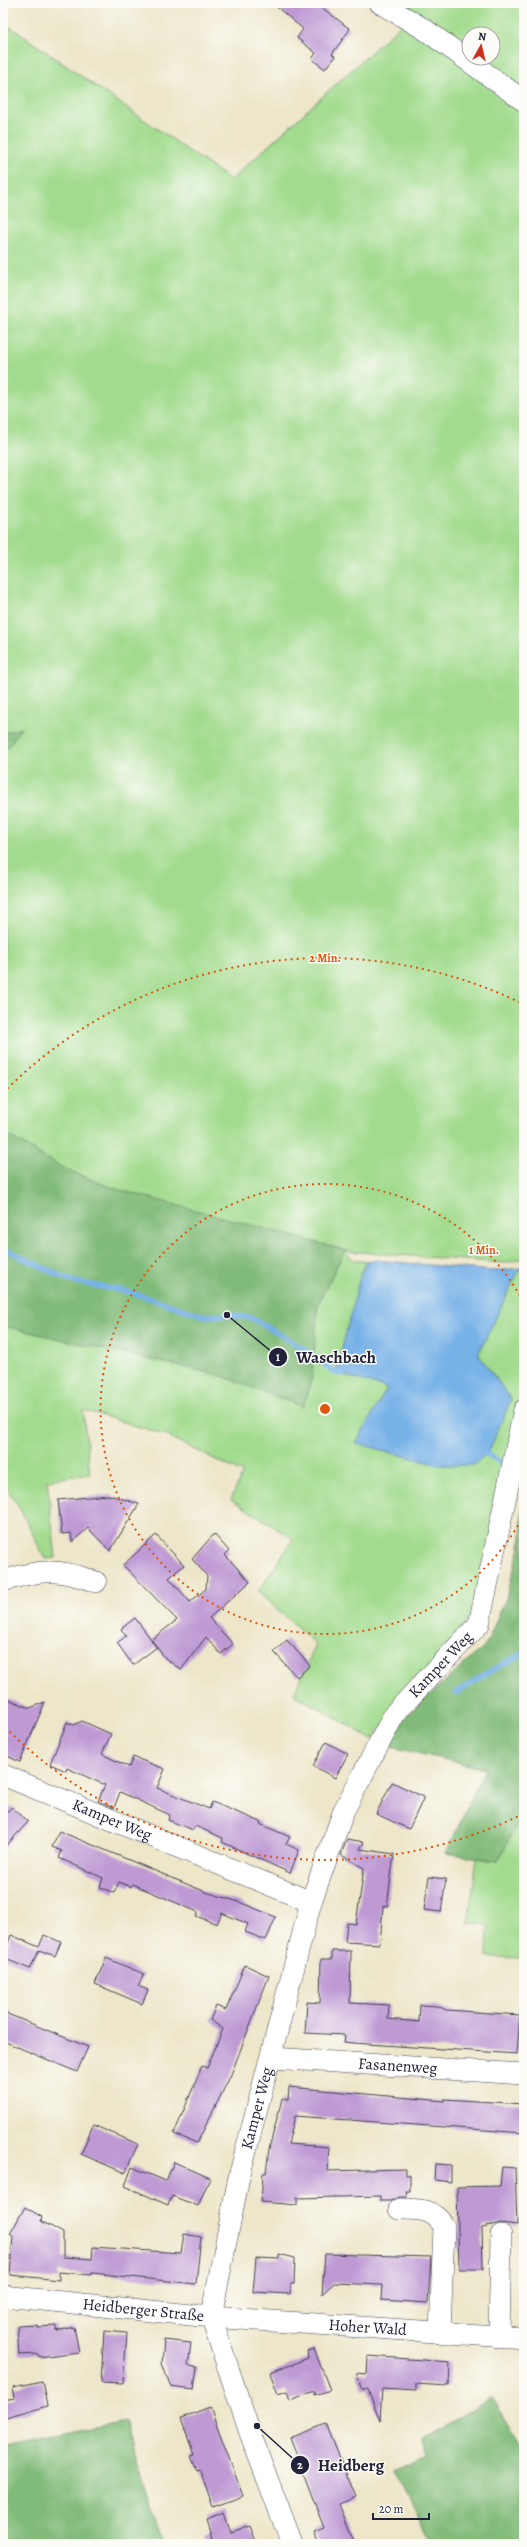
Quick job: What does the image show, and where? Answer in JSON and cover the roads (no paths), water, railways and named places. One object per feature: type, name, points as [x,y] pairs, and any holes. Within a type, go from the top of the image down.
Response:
[{"type":"street","points":[[380,3],[424,29],[524,101]]},
{"type":"street","name":"Kamper Weg","points":[[211,2317],[239,2178],[272,2058],[310,1902],[344,1810],[395,1713],[479,1624],[524,1410]]},
{"type":"street","points":[[3,1581],[29,1573],[68,1572],[96,1582]]},
{"type":"street","name":"Kamper Weg","points":[[4,1777],[310,1902]]},
{"type":"street","name":"Fasanenweg","points":[[272,2058],[524,2074]]},
{"type":"street","points":[[399,2209],[423,2208],[439,2218],[444,2226],[440,2333]]},
{"type":"street","points":[[499,2337],[502,2235]]},
{"type":"street","name":"Heidberger Straße","points":[[3,2296],[211,2317],[250,2433],[292,2544]]},
{"type":"street","name":"Hoher Wald","points":[[211,2317],[524,2338]]},
{"type":"water","points":[[375,1260],[494,1271],[520,1268],[478,1354],[511,1399],[489,1451],[474,1465],[438,1465],[356,1443],[387,1388],[336,1373],[361,1273],[366,1263]]},
{"type":"waterway","points":[[3,1248],[71,1281],[130,1292],[205,1316],[227,1315],[252,1318],[301,1347],[336,1373],[344,1374]]},
{"type":"waterway","points":[[480,1450],[507,1466]]},
{"type":"waterway","points":[[515,1470],[524,1474]]},
{"type":"waterway","points":[[456,1693],[485,1674],[524,1653]]},
{"type":"place","name":"Waschbach","points":[[227,1315]]},
{"type":"place","name":"Heidberg","points":[[257,2426]]}]
